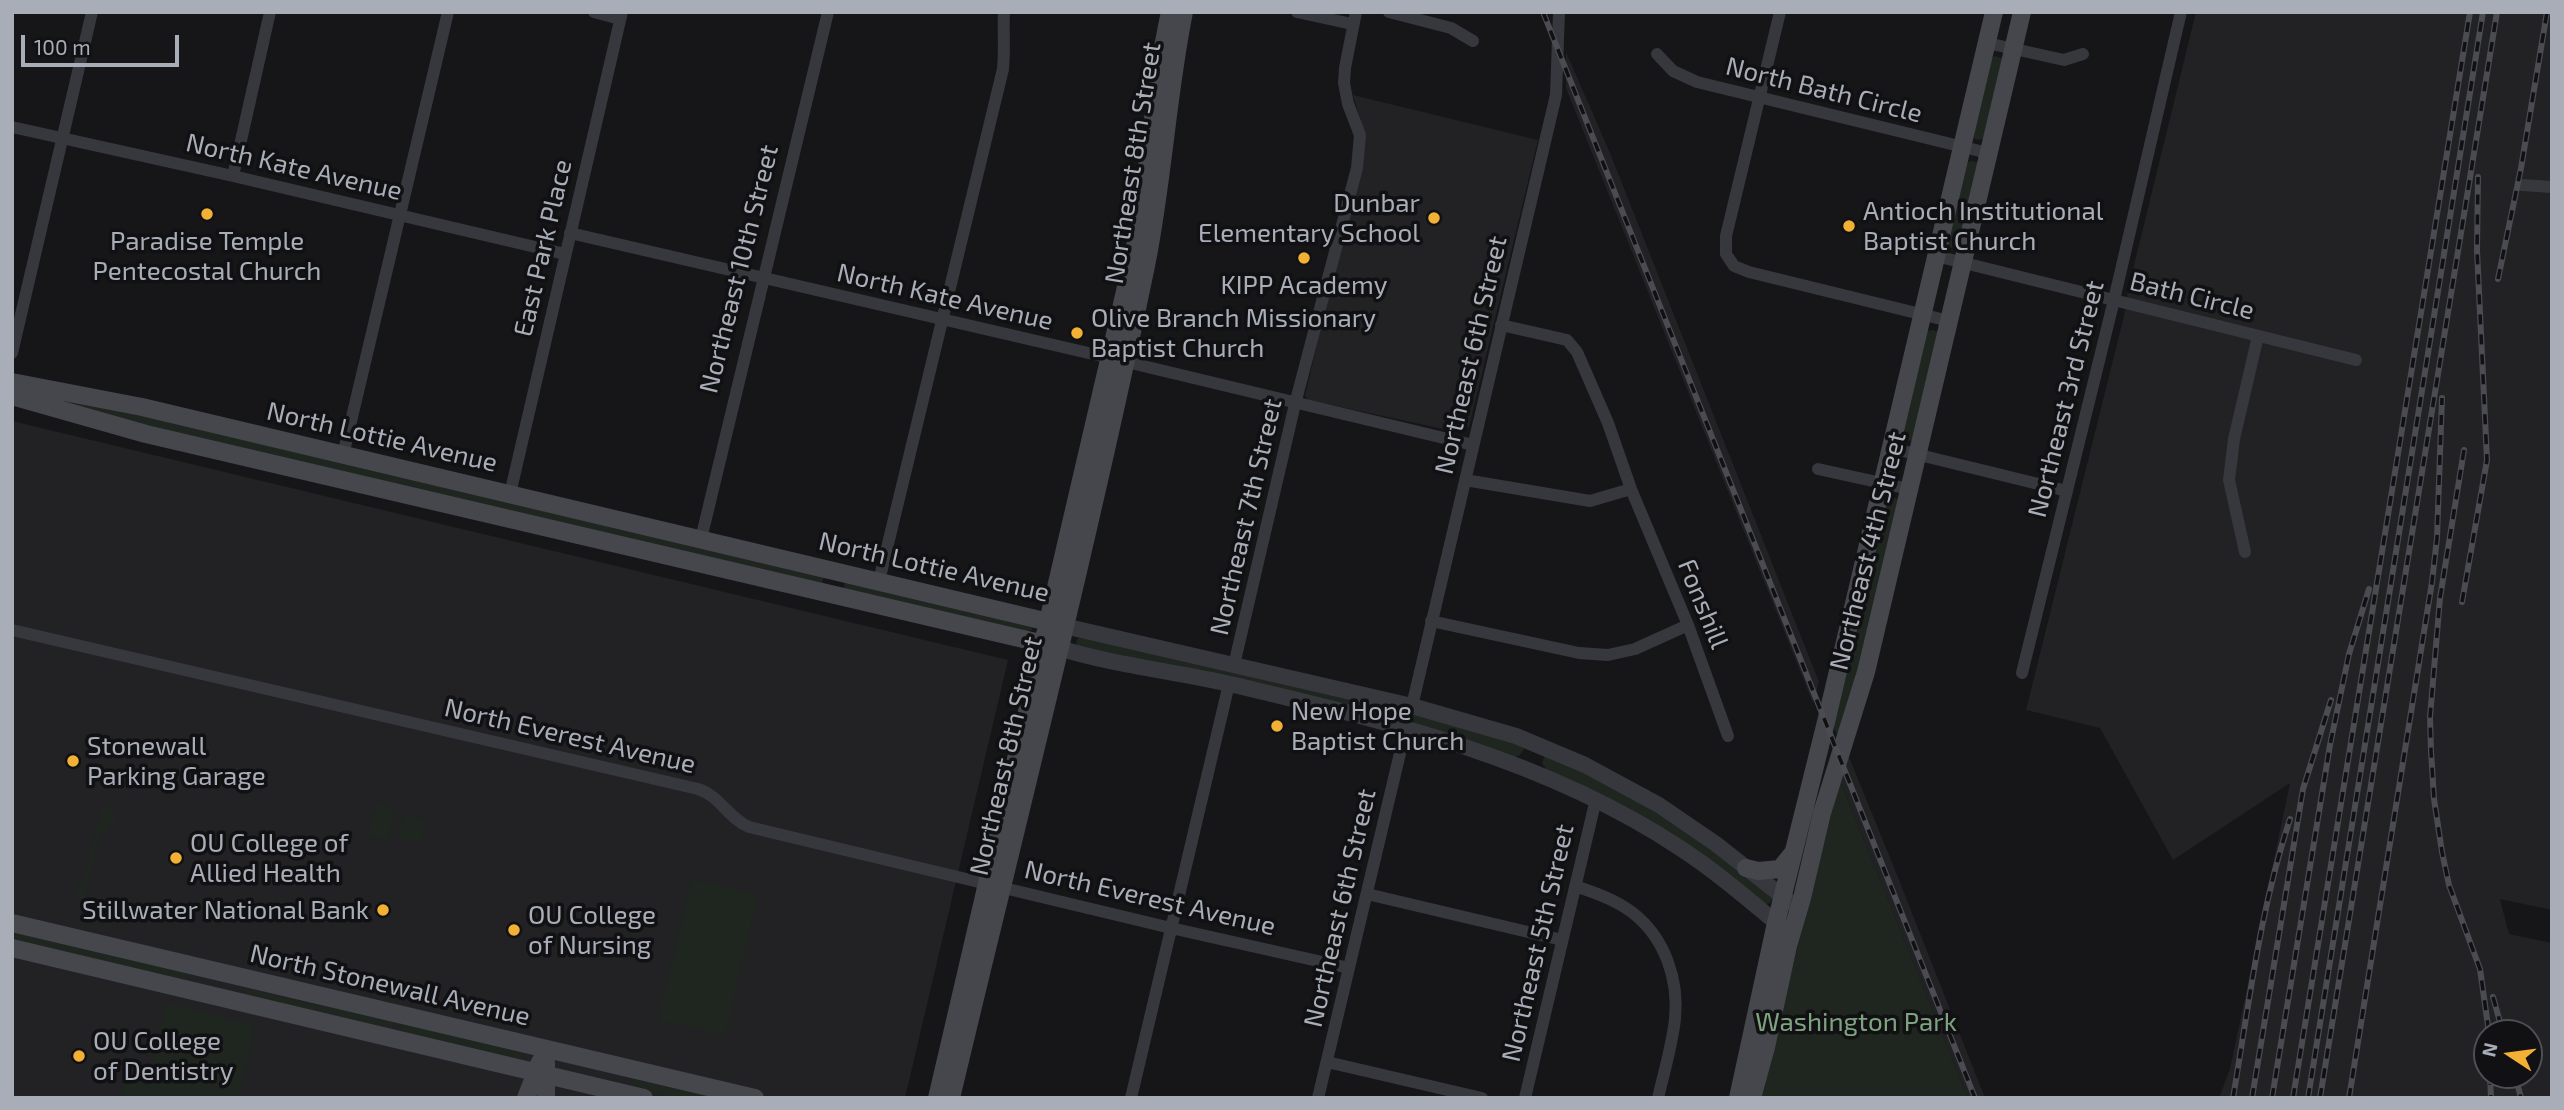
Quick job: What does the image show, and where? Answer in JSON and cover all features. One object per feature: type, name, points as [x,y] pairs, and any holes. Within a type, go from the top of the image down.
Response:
[{"type":"main road","name":"Northeast 8th Street","points":[[1117,360],[1140,219],[1157,82],[1170,12]]},
{"type":"main road","name":"Northeast 8th Street","points":[[937,1098],[994,885],[1117,360],[1154,225],[1169,99],[1184,12]]},
{"type":"main road","name":"Northeast 4th Street","points":[[1738,1098],[1776,923],[1994,12]]},
{"type":"main road","name":"Northeast 4th Street","points":[[1752,1098],[1834,769],[1866,672],[2022,12]]},
{"type":"main road","name":"North Lottie Avenue","points":[[12,382],[142,407],[1056,623]]},
{"type":"main road","name":"North Lottie Avenue","points":[[12,396],[146,434],[1051,646]]},
{"type":"main road","points":[[1746,868],[1770,872],[1780,869],[1793,853]]},
{"type":"main road","name":"Northeast 8th Street","points":[[951,1098],[994,885]]},
{"type":"main road","name":"North Stonewall Avenue","points":[[12,923],[755,1098]]},
{"type":"main road","name":"North Stonewall Avenue","points":[[12,948],[644,1098]]},
{"type":"main road","points":[[526,1098],[541,1073],[546,1049]]},
{"type":"main road","points":[[541,1073],[546,1098]]},
{"type":"street","points":[[12,353],[92,12]]},
{"type":"street","points":[[233,176],[270,12]]},
{"type":"street","points":[[343,455],[448,12]]},
{"type":"street","points":[[594,12],[621,15]]},
{"type":"street","name":"Northeast 10th Street","points":[[701,539],[828,12]]},
{"type":"street","points":[[879,581],[1003,69],[1004,12]]},
{"type":"street","points":[[1297,12],[1354,18]]},
{"type":"street","points":[[1389,12],[1451,28],[1473,41]]},
{"type":"street","name":"Northeast 6th Street","points":[[1412,706],[1556,95],[1559,12]]},
{"type":"street","points":[[1780,12],[1726,236],[1726,254],[1734,266],[1777,281],[1949,321]]},
{"type":"street","name":"Northeast 3rd Street","points":[[2022,673],[2114,300],[2181,12]]},
{"type":"street","name":"East Park Place","points":[[510,494],[621,15]]},
{"type":"street","name":"Northeast 7th Street","points":[[1234,665],[1295,404],[1357,168],[1360,135],[1348,104],[1344,83],[1354,18]]},
{"type":"street","points":[[1987,43],[2064,60],[2083,54]]},
{"type":"street","name":"North Bath Circle","points":[[1657,54],[1673,71],[1697,82],[1988,153]]},
{"type":"street","name":"North Kate Avenue","points":[[12,127],[565,254]]},
{"type":"street","points":[[2522,185],[2552,187]]},
{"type":"street","name":"North Kate Avenue","points":[[570,233],[1473,445]]},
{"type":"street","name":"Bath Circle","points":[[1936,256],[2356,360]]},
{"type":"street","points":[[1465,481],[1590,501],[1632,489],[1608,423],[1577,352],[1567,340],[1501,325]]},
{"type":"street","points":[[2245,552],[2229,480],[2234,439],[2258,336]]},
{"type":"street","points":[[1891,448],[2067,491]]},
{"type":"street","points":[[1818,468],[1909,489]]},
{"type":"street","name":"Fonshill","points":[[1632,489],[1688,625],[1728,736]]},
{"type":"street","points":[[1431,621],[1578,653],[1608,655],[1634,649],[1688,625]]},
{"type":"street","name":"North Lottie Avenue","points":[[1056,623],[1412,706],[1505,732],[1585,765],[1659,805],[1799,910]]},
{"type":"street","name":"North Everest Avenue","points":[[12,630],[698,789],[713,796],[733,818],[749,827],[1349,968]]},
{"type":"street","name":"North Lottie Avenue","points":[[1051,646],[1229,684],[1406,728],[1509,761],[1596,799],[1678,847],[1726,881],[1791,935]]},
{"type":"street","points":[[1131,1098],[1229,684]]},
{"type":"street","name":"Northeast 6th Street","points":[[1318,1098],[1406,728]]},
{"type":"street","name":"Northeast 5th Street","points":[[1525,1098],[1596,799]]},
{"type":"street","points":[[1576,886],[1606,897],[1637,916],[1654,936],[1669,963],[1674,988],[1675,1016],[1658,1098]]},
{"type":"street","points":[[1367,894],[1562,940]]},
{"type":"street","points":[[1327,1062],[1482,1098]]},
{"type":"shaded area","points":[[2196,12],[2552,12],[2552,910],[2500,899],[2509,934],[2552,943],[2552,1098],[2219,1098],[2230,1069],[2290,783],[2173,860],[2100,728],[2026,710]]},
{"type":"shaded area","points":[[1566,52],[1610,153],[1819,682],[1813,703],[1566,88]]},
{"type":"shaded area","name":"Dunbar Elementary School","points":[[1353,95],[1538,140],[1469,427],[1457,432],[1309,400],[1305,396],[1365,137]]},
{"type":"shaded area","points":[[12,421],[1008,660],[905,1098],[12,1098]]},
{"type":"shaded area","points":[[1847,752],[1985,1098],[1968,1098],[1839,778]]},
{"type":"green space","points":[[1995,56],[2002,58],[2004,63],[1987,137],[1979,140],[1975,139],[1972,133],[1989,60]]},
{"type":"green space","points":[[1970,161],[1977,162],[1980,167],[1961,246],[1949,248],[1947,243],[1965,165]]},
{"type":"green space","points":[[1926,331],[1939,332],[1915,439],[1909,441],[1901,435]]},
{"type":"green space","points":[[14,388],[69,398],[824,576],[822,584],[135,428]]},
{"type":"green space","points":[[1889,497],[1896,498],[1899,503],[1863,661],[1839,738],[1832,725],[1885,501]]},
{"type":"green space","points":[[845,581],[1034,623],[1032,630],[1025,633],[844,589]]},
{"type":"green space","points":[[1083,637],[1214,663],[1521,741],[1524,749],[1520,755],[1513,758],[1096,654],[1076,645],[1077,639]]},
{"type":"green space","points":[[1545,755],[1649,803],[1773,895],[1773,900],[1768,904],[1763,903],[1548,772],[1542,763]]},
{"type":"green space","name":"Washington Park","points":[[1839,778],[1968,1098],[1758,1098]]},
{"type":"green space","points":[[376,803],[395,807],[388,841],[368,836]]},
{"type":"green space","points":[[108,807],[113,809],[117,818],[99,836],[85,898],[81,901],[75,897],[76,893],[87,870],[100,813]]},
{"type":"green space","points":[[404,815],[426,820],[421,843],[398,838]]},
{"type":"green space","points":[[691,879],[758,895],[725,1036],[658,1020]]},
{"type":"green space","points":[[12,929],[188,972],[189,976],[185,981],[12,942]]},
{"type":"green space","points":[[245,988],[319,1006],[356,1009],[395,1018],[392,1031],[243,996]]},
{"type":"green space","points":[[166,1003],[256,1026],[238,1098],[121,1098],[125,1081],[148,1086]]},
{"type":"green space","points":[[404,1020],[522,1051],[523,1055],[519,1059],[400,1034]]},
{"type":"green space","points":[[634,1080],[732,1098],[678,1098],[632,1088],[630,1083]]},
{"type":"railway","points":[[1543,12],[1975,1098]]},
{"type":"railway","points":[[2293,1098],[2470,12]]},
{"type":"railway","points":[[2308,1098],[2483,12]]},
{"type":"railway","points":[[2320,1098],[2497,12]]},
{"type":"railway","points":[[2498,279],[2521,168],[2547,12]]},
{"type":"railway","points":[[2462,602],[2487,460],[2477,250],[2478,177]]},
{"type":"railway","points":[[2349,1098],[2432,582],[2437,538],[2442,398]]},
{"type":"railway","points":[[2464,450],[2440,598],[2430,717],[2431,751],[2434,799],[2442,852],[2449,885],[2480,969],[2487,1019]]},
{"type":"railway","points":[[2272,1098],[2330,745],[2349,654],[2369,589]]},
{"type":"railway","points":[[2252,1098],[2303,789],[2331,700]]},
{"type":"railway","points":[[2233,1098],[2263,922],[2290,819]]},
{"type":"railway","points":[[2493,997],[2499,1019]]},
{"type":"railway","points":[[2491,1089],[2491,1098]]},
{"type":"railway","points":[[2519,1089],[2521,1098]]},
{"type":"place","name":"Paradise Temple Pentecostal Church","points":[[207,214]]},
{"type":"place","name":"Dunbar Elementary School","points":[[1434,218]]},
{"type":"place","name":"Antioch Institutional Baptist Church","points":[[1849,226]]},
{"type":"place","name":"KIPP Academy","points":[[1304,258]]},
{"type":"place","name":"Olive Branch Missionary Baptist Church","points":[[1077,333]]},
{"type":"place","name":"New Hope Baptist Church","points":[[1277,726]]},
{"type":"place","name":"Stonewall Parking Garage","points":[[73,761]]},
{"type":"place","name":"OU College of Allied Health","points":[[176,858]]},
{"type":"place","name":"Stillwater National Bank","points":[[383,910]]},
{"type":"place","name":"OU College of Nursing","points":[[514,930]]},
{"type":"place","name":"OU College of Dentistry","points":[[79,1056]]}]
